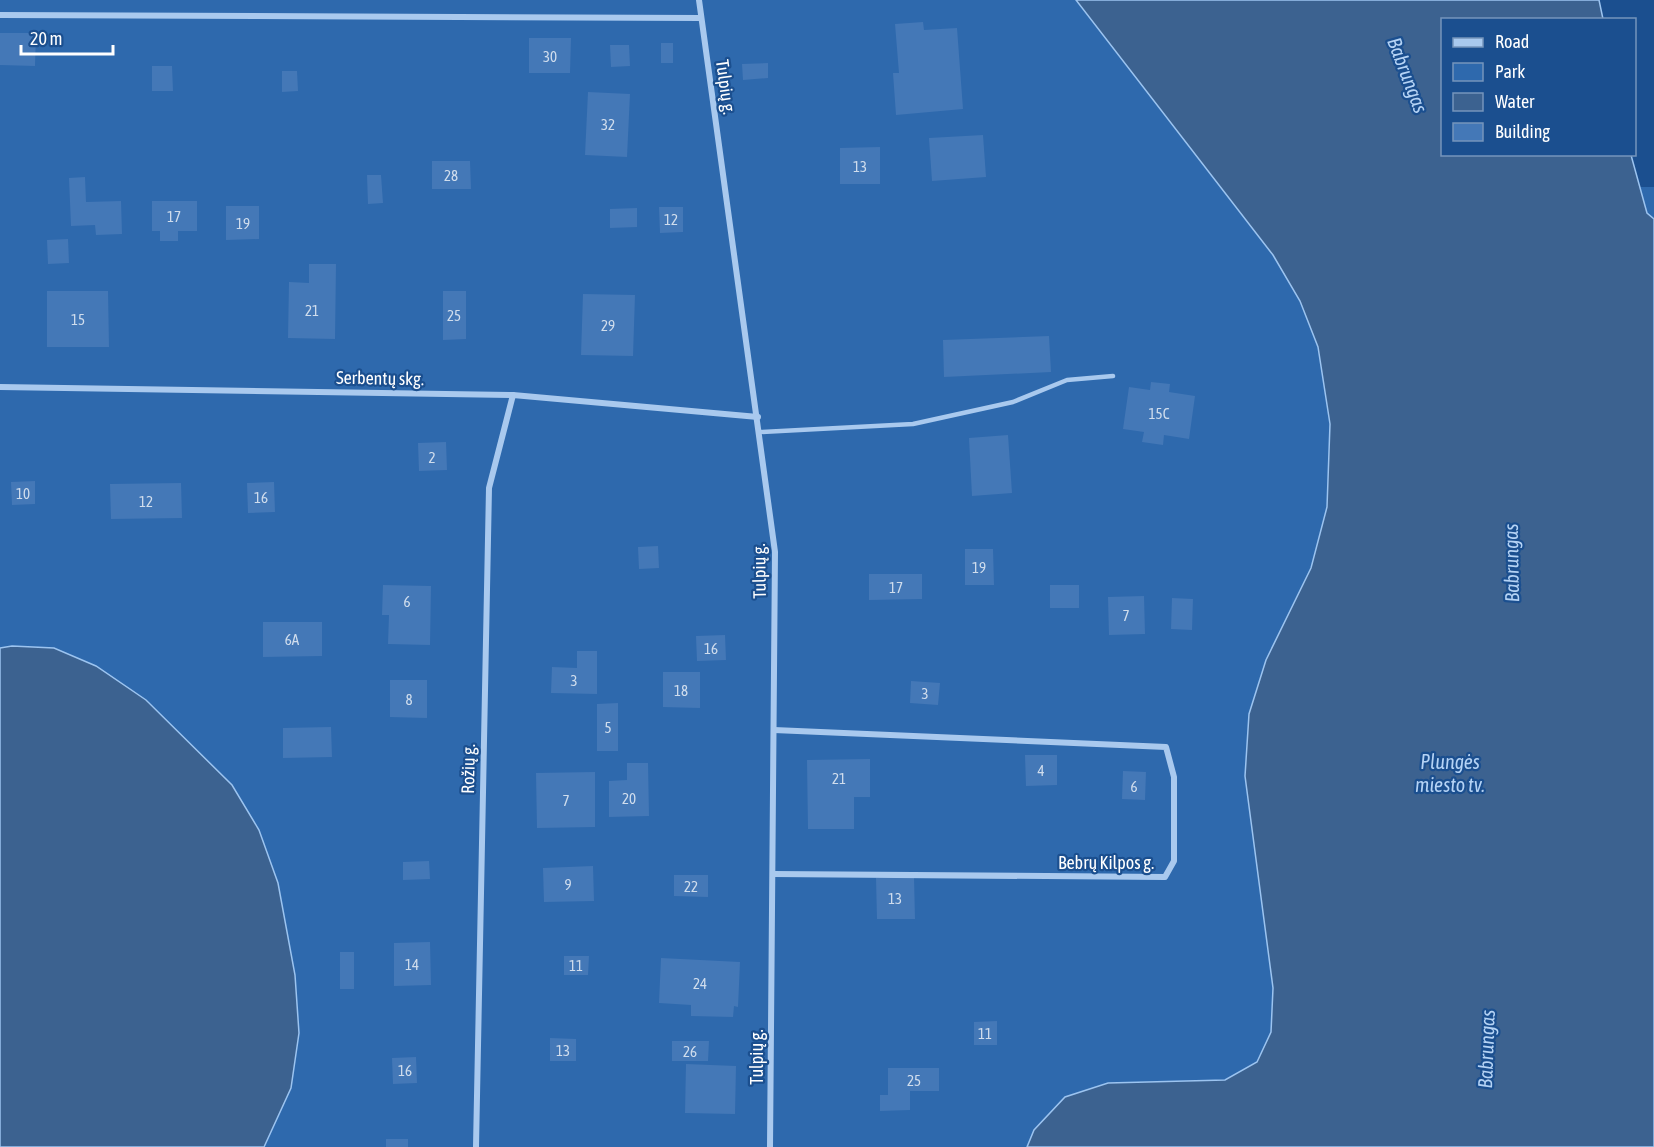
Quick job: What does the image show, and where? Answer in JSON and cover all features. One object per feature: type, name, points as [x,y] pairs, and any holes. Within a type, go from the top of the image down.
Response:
[{"type":"street","name":"Tulpių g.","points":[[699,0],[775,552],[770,1147]]},
{"type":"street","points":[[0,15],[701,18]]},
{"type":"street","name":"Serbentų skg.","points":[[0,387],[513,395],[758,417]]},
{"type":"street","name":"Rožių g.","points":[[476,1147],[489,489],[513,395]]},
{"type":"street","name":"Bebrų Kilpos g.","points":[[773,874],[1165,877],[1174,861],[1174,777],[1166,747],[774,730]]},
{"type":"lane","points":[[760,432],[913,424],[1013,402],[1067,380],[1113,376]]},
{"type":"green space","points":[[0,0],[1076,0],[1273,255],[1300,301],[1318,347],[1330,424],[1327,507],[1311,568],[1266,660],[1273,988],[1271,1032],[1257,1062],[1225,1080],[1108,1083],[1034,1130],[1027,1147],[264,1147],[299,1033],[295,975],[278,883],[12,646],[0,648]]},
{"type":"green space","points":[[1639,187],[1654,187],[1654,219],[1647,213]]},
{"type":"water","name":"Plungės miesto tv.","points":[[1076,0],[1599,0],[1603,18],[1441,18],[1441,156],[1631,156],[1647,213],[1654,219],[1654,1147],[1027,1147],[1034,1130],[1065,1097],[1108,1083],[1225,1080],[1257,1062],[1271,1032],[1273,988],[1245,776],[1249,714],[1266,660],[1311,568],[1327,507],[1330,424],[1318,347],[1300,301],[1273,255]]},
{"type":"water","points":[[12,646],[54,648],[96,666],[146,700],[232,785],[259,830],[278,883],[295,975],[299,1033],[291,1088],[264,1147],[0,1147],[0,648]]},
{"type":"building","points":[[923,22],[924,30],[957,28],[963,109],[896,115],[893,73],[899,73],[895,24]]},
{"type":"building","points":[[0,33],[36,33],[35,66],[0,65]]},
{"type":"building","points":[[529,38],[571,38],[570,73],[529,73]]},
{"type":"building","points":[[661,43],[673,43],[673,63],[661,63]]},
{"type":"building","points":[[610,45],[629,45],[630,66],[611,67]]},
{"type":"building","points":[[768,63],[768,78],[743,80],[742,64]]},
{"type":"building","points":[[152,66],[172,66],[173,91],[152,91]]},
{"type":"building","points":[[282,71],[297,71],[298,91],[282,92]]},
{"type":"building","points":[[588,92],[630,94],[627,157],[585,155]]},
{"type":"building","points":[[983,135],[986,177],[932,181],[929,138]]},
{"type":"building","points":[[880,147],[880,184],[840,184],[840,148]]},
{"type":"building","points":[[432,161],[470,161],[471,189],[432,189]]},
{"type":"building","points":[[367,175],[381,175],[383,203],[368,204]]},
{"type":"building","points":[[85,177],[86,202],[121,201],[122,234],[96,235],[95,225],[71,226],[69,178]]},
{"type":"building","points":[[152,201],[197,201],[197,231],[178,231],[178,241],[160,241],[160,231],[152,231]]},
{"type":"building","points":[[226,206],[259,206],[259,239],[226,240]]},
{"type":"building","points":[[659,207],[683,207],[683,232],[660,233]]},
{"type":"building","points":[[637,208],[637,227],[610,228],[610,209]]},
{"type":"building","points":[[68,239],[69,263],[48,264],[47,240]]},
{"type":"building","points":[[309,264],[336,264],[335,339],[288,338],[289,282],[309,283]]},
{"type":"building","points":[[47,291],[108,291],[109,347],[47,347]]},
{"type":"building","points":[[443,291],[466,291],[466,339],[443,340]]},
{"type":"building","points":[[583,294],[635,295],[633,356],[581,355]]},
{"type":"building","points":[[1049,336],[1051,372],[944,377],[943,340]]},
{"type":"building","points":[[1151,382],[1170,384],[1169,392],[1195,396],[1189,439],[1164,435],[1163,445],[1142,442],[1144,432],[1123,429],[1129,387],[1150,390]]},
{"type":"building","points":[[1008,435],[1012,493],[972,496],[969,438]]},
{"type":"building","points":[[446,442],[447,470],[419,471],[418,443]]},
{"type":"building","points":[[35,481],[35,504],[12,505],[11,482]]},
{"type":"building","points":[[274,482],[275,512],[248,513],[247,483]]},
{"type":"building","points":[[181,483],[182,518],[111,519],[110,484]]},
{"type":"building","points":[[658,546],[659,568],[639,569],[638,547]]},
{"type":"building","points":[[965,549],[993,549],[994,585],[965,585]]},
{"type":"building","points":[[869,574],[922,574],[922,599],[869,600]]},
{"type":"building","points":[[383,585],[431,586],[430,645],[388,644],[389,615],[382,615]]},
{"type":"building","points":[[1050,585],[1079,585],[1079,608],[1050,608]]},
{"type":"building","points":[[1144,596],[1145,634],[1109,635],[1108,597]]},
{"type":"building","points":[[1172,598],[1193,599],[1192,630],[1171,629]]},
{"type":"building","points":[[263,622],[322,622],[322,656],[263,657]]},
{"type":"building","points":[[725,635],[726,660],[697,661],[696,636]]},
{"type":"building","points":[[577,651],[597,651],[597,694],[551,693],[552,667],[577,668]]},
{"type":"building","points":[[663,672],[700,672],[700,708],[663,707]]},
{"type":"building","points":[[390,680],[427,680],[427,718],[390,717]]},
{"type":"building","points":[[911,681],[940,683],[938,705],[910,703]]},
{"type":"building","points":[[618,703],[618,751],[597,751],[597,704]]},
{"type":"building","points":[[331,727],[332,757],[283,758],[283,728]]},
{"type":"building","points":[[1025,755],[1057,755],[1057,785],[1026,786]]},
{"type":"building","points":[[870,759],[870,797],[854,797],[854,829],[808,829],[807,760]]},
{"type":"building","points":[[627,763],[648,763],[649,816],[609,817],[609,781],[627,780]]},
{"type":"building","points":[[1123,771],[1146,772],[1145,800],[1122,799]]},
{"type":"building","points":[[595,772],[595,827],[537,828],[536,773]]},
{"type":"building","points":[[429,861],[430,879],[403,880],[403,862]]},
{"type":"building","points":[[593,866],[594,901],[544,902],[543,868]]},
{"type":"building","points":[[674,875],[708,875],[708,897],[674,896]]},
{"type":"building","points":[[914,877],[915,919],[877,919],[876,878]]},
{"type":"building","points":[[430,942],[431,985],[394,986],[394,943]]},
{"type":"building","points":[[340,952],[354,952],[354,989],[340,989]]},
{"type":"building","points":[[564,956],[589,956],[588,975],[564,975]]},
{"type":"building","points":[[661,958],[740,962],[738,1007],[734,1006],[733,1017],[691,1016],[691,1005],[659,1003]]},
{"type":"building","points":[[997,1021],[997,1045],[974,1045],[974,1022]]},
{"type":"building","points":[[550,1038],[576,1039],[576,1061],[550,1061]]},
{"type":"building","points":[[672,1041],[709,1041],[708,1061],[672,1061]]},
{"type":"building","points":[[416,1057],[417,1083],[393,1084],[392,1058]]},
{"type":"building","points":[[686,1064],[736,1066],[735,1114],[685,1113]]},
{"type":"building","points":[[888,1068],[939,1068],[939,1091],[910,1091],[910,1110],[880,1111],[880,1095],[888,1095]]},
{"type":"building","points":[[386,1139],[408,1139],[408,1147],[386,1147]]},
{"type":"water label","name":"Babrungas","points":[[1408,75]]},
{"type":"water label","name":"Babrungas","points":[[1511,563]]},
{"type":"water label","name":"Babrungas","points":[[1486,1049]]}]
